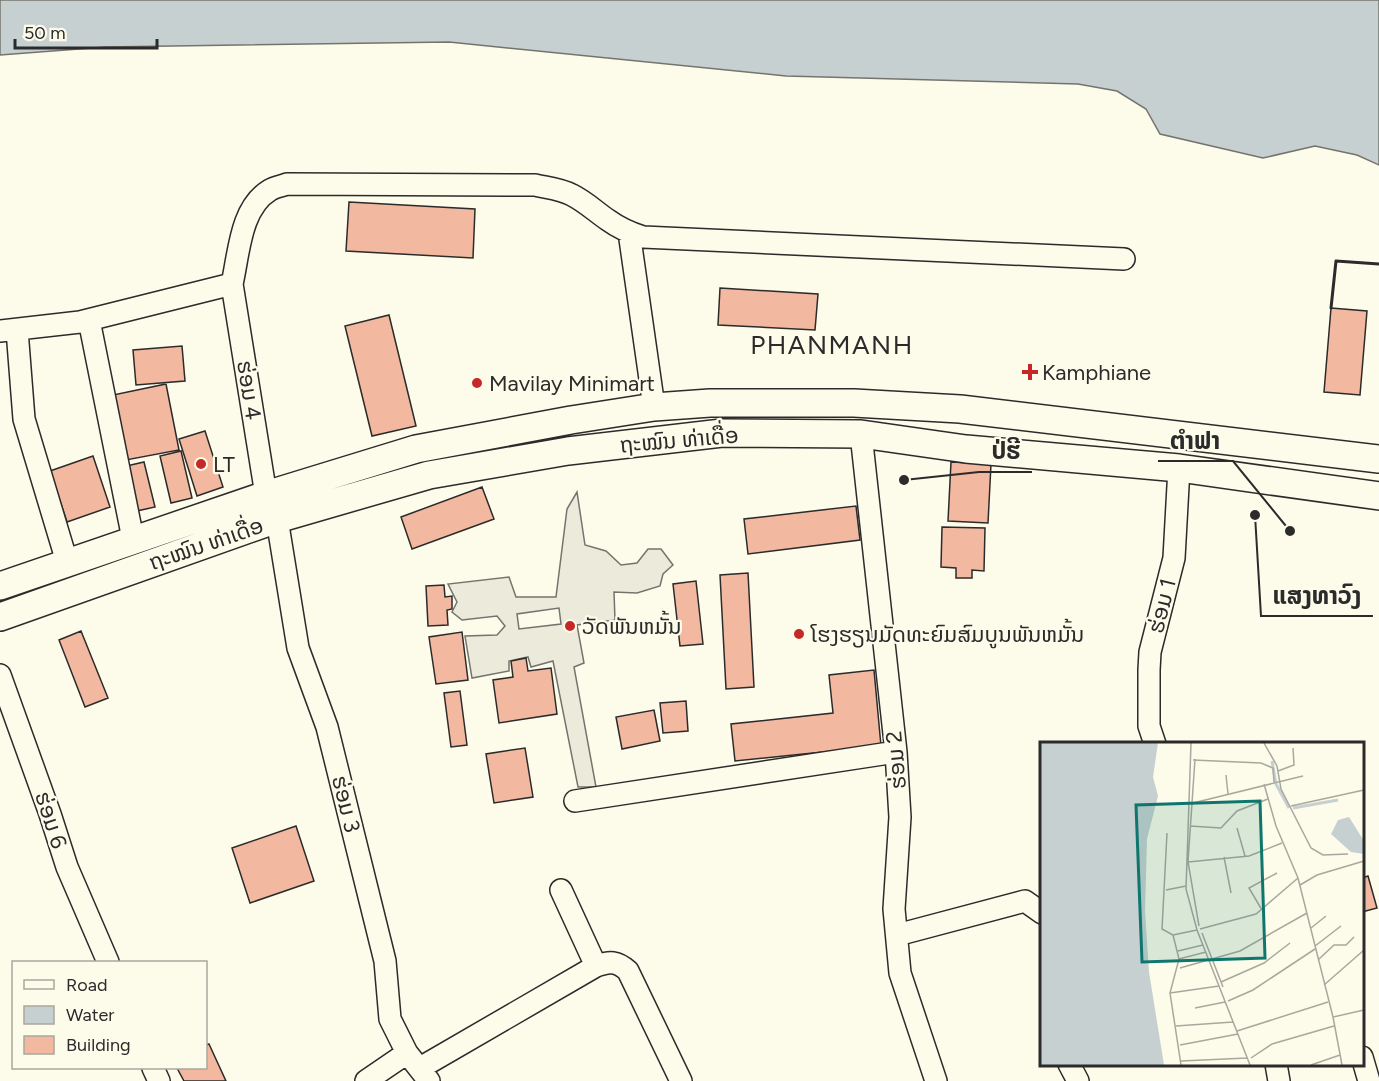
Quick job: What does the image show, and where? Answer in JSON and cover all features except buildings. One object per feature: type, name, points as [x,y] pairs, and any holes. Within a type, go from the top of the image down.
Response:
[{"type":"main road","name":"ຖະໝົນ ທ່າເດື່ອ","points":[[0,617],[416,449],[654,407],[710,403],[854,403],[960,408],[1379,459]]},
{"type":"main road","name":"ຖະໝົນ ທ່າເດື່ອ","points":[[0,586],[133,539],[271,507],[568,451],[722,433],[861,434],[966,449],[1179,468],[1378,501]]},
{"type":"street","points":[[67,562],[24,419],[9,331],[88,320],[232,284],[245,224],[251,211],[260,198],[271,190],[288,184],[535,185],[573,195],[607,220],[643,237],[1124,259]]},
{"type":"street","points":[[629,232],[654,407]]},
{"type":"street","name":"ຮ່ອມ 4","points":[[232,284],[271,507]]},
{"type":"street","points":[[88,320],[133,539]]},
{"type":"street","name":"ຮ່ອມ 2","points":[[861,434],[896,752],[900,817],[894,909],[900,973],[936,1081]]},
{"type":"street","name":"ຮ່ອມ 1","points":[[1154,742],[1149,726],[1150,652],[1174,558],[1179,468]]},
{"type":"street","name":"ຮ່ອມ 3","points":[[271,507],[298,648],[327,727],[386,961],[390,1018],[419,1067]]},
{"type":"street","name":"ຮ່ອມ 6","points":[[0,675],[67,867],[107,961]]},
{"type":"street","points":[[575,801],[896,752]]},
{"type":"street","points":[[561,890],[596,966]]},
{"type":"street","points":[[897,935],[1024,901],[1040,912]]},
{"type":"street","points":[[366,1081],[419,1067],[596,966],[609,962],[620,963],[628,971],[681,1081]]},
{"type":"street","points":[[1364,1065],[1369,1081]]},
{"type":"street","points":[[1070,1066],[1078,1081]]},
{"type":"street","points":[[1276,1066],[1279,1081]]},
{"type":"shaded area","points":[[577,492],[585,545],[606,551],[621,565],[637,563],[648,549],[661,549],[673,565],[663,574],[660,586],[637,593],[614,592],[615,620],[577,625],[584,663],[574,667],[596,787],[578,787],[553,661],[531,667],[528,657],[509,661],[509,671],[472,678],[465,636],[497,635],[505,626],[497,616],[462,620],[452,612],[457,602],[448,584],[509,577],[516,597],[556,597],[567,509]],"holes":[[[559,608],[561,624],[519,629],[517,614]]]},
{"type":"water","points":[[0,0],[1379,0],[1379,165],[1357,155],[1315,146],[1263,158],[1160,134],[1146,109],[1117,91],[1078,84],[786,76],[449,42],[105,47],[0,55]]},
{"type":"wall","points":[[1331,308],[1336,261],[1379,264]]},
{"type":"place","name":"Kamphiane","points":[[1030,372]]},
{"type":"place","name":"Mavilay Minimart","points":[[477,383]]},
{"type":"place","name":"LT","points":[[201,464]]},
{"type":"place","name":"ປ່ຮີ","points":[[904,480]]},
{"type":"place","name":"ແສງທາວົງ","points":[[1255,515]]},
{"type":"place","name":"ຕຳຟາ","points":[[1290,531]]},
{"type":"place","name":"ວັດພັນຫມັ້ນ","points":[[570,626]]},
{"type":"place","name":"ໂຮງຮຽນມັດທະຍົມສົມບູນພັນຫມັ້ນ","points":[[799,634]]},
{"type":"district","name":"PHANMANH","points":[[832,345]]}]
